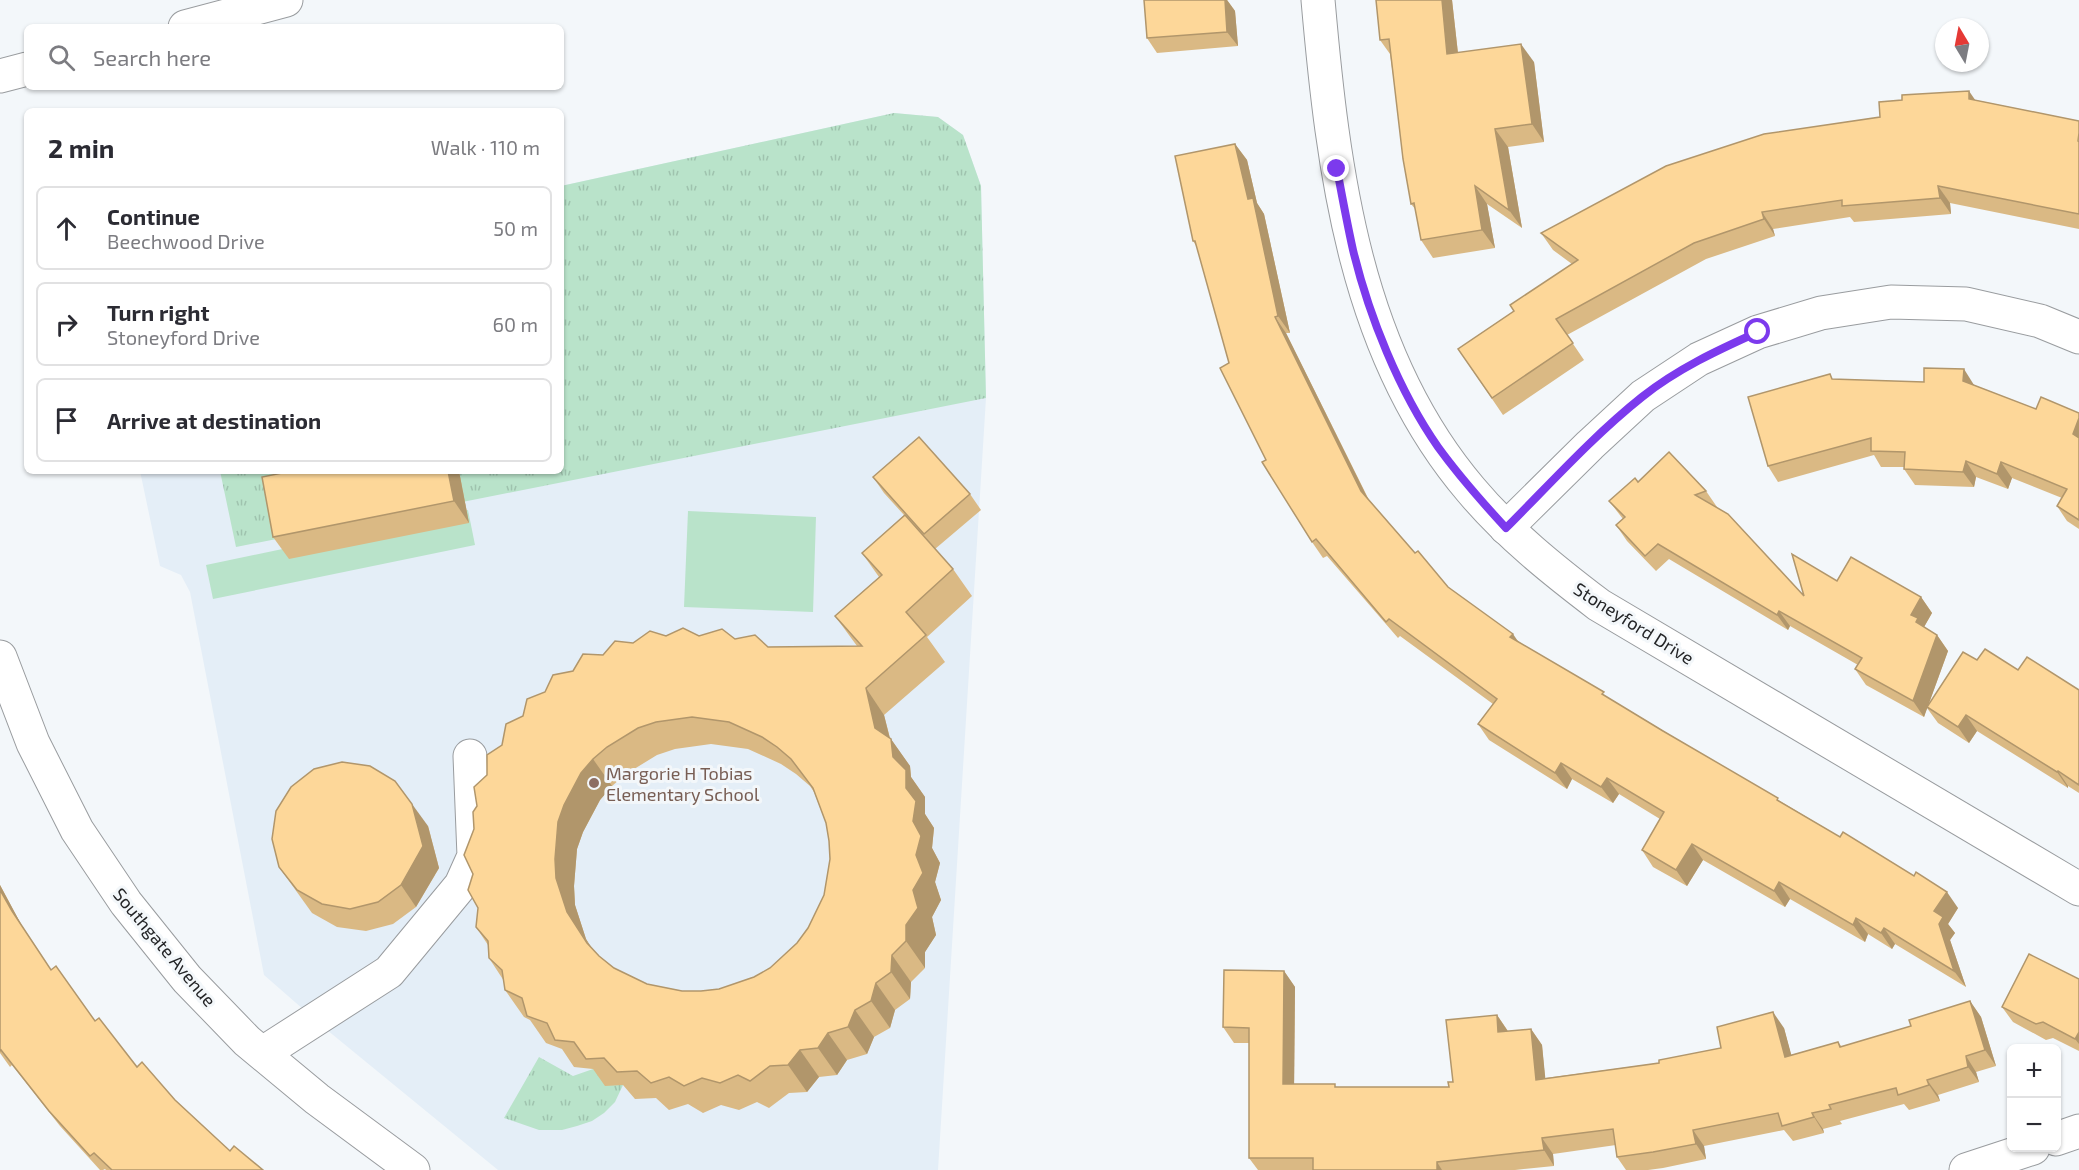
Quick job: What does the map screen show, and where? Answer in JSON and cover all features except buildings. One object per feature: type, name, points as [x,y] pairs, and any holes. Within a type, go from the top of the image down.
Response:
[{"type":"street","points":[[195,24],[285,0]]},
{"type":"street","name":"Stoneyford Drive","points":[[1318,0],[1324,73],[1337,169],[1354,251],[1375,322],[1406,393],[1437,446],[1470,489],[1506,528],[1551,568],[1599,605],[2079,889]]},
{"type":"street","points":[[0,76],[24,70]]},
{"type":"street","points":[[1506,528],[1642,396],[1699,359],[1758,332],[1821,313],[1892,302],[1966,304],[2040,321],[2079,337]]},
{"type":"street","name":"Southgate Avenue","points":[[0,657],[33,743],[77,830],[126,903],[187,979],[247,1041],[317,1099],[413,1170]]},
{"type":"street","points":[[263,1053],[389,972],[461,885],[474,856],[470,756]]},
{"type":"street","points":[[2061,1137],[2079,1131]]},
{"type":"street","points":[[1966,1170],[2021,1152]]},
{"type":"shaded area","name":"Margorie H Tobias Elementary School","points":[[894,113],[938,117],[963,135],[981,186],[986,398],[938,1170],[498,1170],[327,1030],[264,975],[190,592],[181,575],[160,566],[141,474],[564,474],[564,185]]},
{"type":"green space","points":[[894,113],[938,117],[963,135],[981,186],[986,398],[236,547],[221,474],[564,474],[564,185]]},
{"type":"green space","points":[[468,510],[475,545],[213,599],[206,565]]},
{"type":"green space","points":[[688,511],[816,517],[813,612],[684,607]]},
{"type":"green space","points":[[539,1057],[573,1076],[593,1069],[623,1085],[615,1102],[604,1113],[592,1121],[577,1126],[562,1130],[539,1130],[504,1118]]},
{"type":"place","name":"Margorie H Tobias Elementary School","points":[[594,783]]},
{"type":"route","points":[[1337,169],[1354,251],[1375,322],[1406,393],[1437,446],[1470,489],[1506,528],[1642,396],[1699,359],[1758,332]]}]
